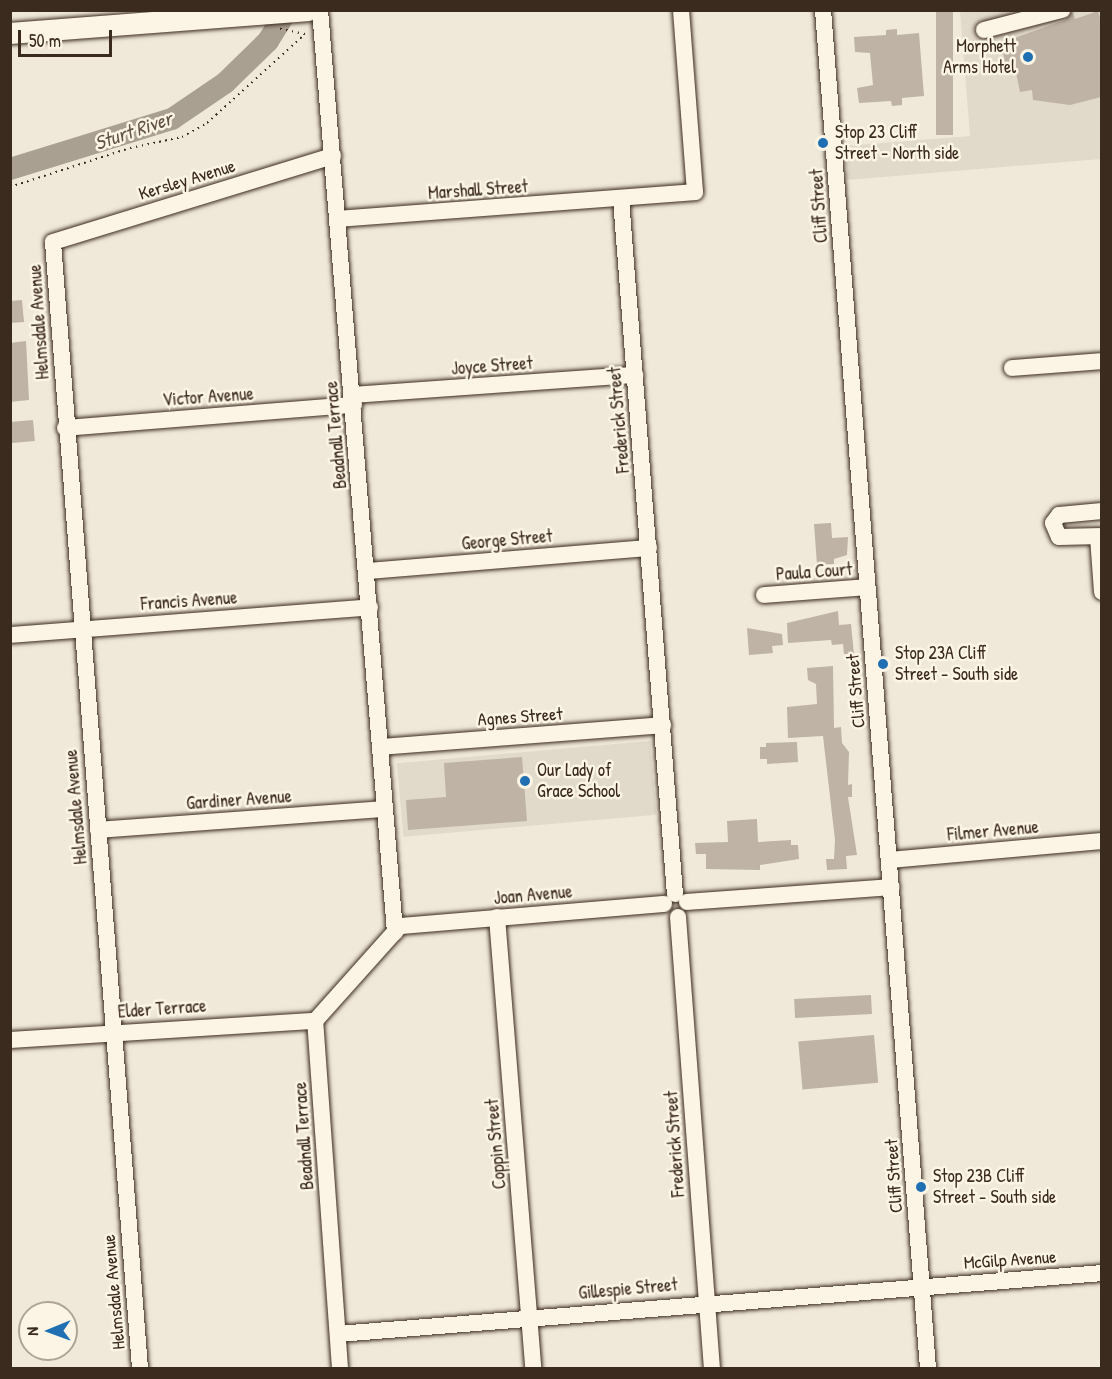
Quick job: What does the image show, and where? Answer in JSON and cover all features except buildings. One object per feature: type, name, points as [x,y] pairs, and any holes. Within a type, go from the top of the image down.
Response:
[{"type":"main road","points":[[10,33],[233,14],[307,11]]},
{"type":"street","name":"Beadnall Terrace","points":[[320,10],[370,607],[384,809],[400,928]]},
{"type":"street","points":[[621,199],[695,192],[681,10]]},
{"type":"street","name":"Cliff Street","points":[[823,10],[928,1368]]},
{"type":"street","points":[[984,30],[1062,10]]},
{"type":"street","name":"Kersley Avenue","points":[[53,242],[333,156]]},
{"type":"street","name":"Marshall Street","points":[[338,219],[621,199]]},
{"type":"street","name":"Frederick Street","points":[[621,199],[676,900],[669,915],[678,917],[712,1368]]},
{"type":"street","name":"Helmsdale Avenue","points":[[53,242],[65,428],[140,1368]]},
{"type":"street","points":[[1012,368],[1101,361]]},
{"type":"street","name":"Joyce Street","points":[[353,400],[635,375]]},
{"type":"street","name":"Victor Avenue","points":[[65,428],[353,400]]},
{"type":"street","points":[[1101,511],[1059,515],[1053,523],[1059,537],[1100,537],[1101,592]]},
{"type":"street","name":"George Street","points":[[367,571],[649,548]]},
{"type":"street","name":"Paula Court","points":[[764,595],[867,587]]},
{"type":"street","name":"Francis Avenue","points":[[10,634],[370,607]]},
{"type":"street","name":"Agnes Street","points":[[380,747],[663,725]]},
{"type":"street","name":"Gardiner Avenue","points":[[98,830],[384,809]]},
{"type":"street","name":"Filmer Avenue","points":[[889,860],[1101,841]]},
{"type":"street","name":"Joan Avenue","points":[[400,928],[676,900],[891,887]]},
{"type":"street","name":"Coppin Street","points":[[497,917],[533,1368]]},
{"type":"street","points":[[315,1021],[400,928]]},
{"type":"street","name":"Beadnall Terrace","points":[[315,1021],[340,1368]]},
{"type":"street","name":"Elder Terrace","points":[[10,1040],[315,1021]]},
{"type":"street","name":"McGilp Avenue","points":[[922,1287],[1101,1273]]},
{"type":"street","name":"Gillespie Street","points":[[338,1334],[707,1302],[922,1287]]},
{"type":"path","points":[[10,186],[130,148],[182,137],[230,106],[305,34],[296,30],[277,29]]},
{"type":"shaded area","points":[[960,11],[1101,11],[1101,159],[847,180],[845,146],[970,136]]},
{"type":"shaded area","name":"Our Lady of Grace School","points":[[650,741],[656,815],[403,837],[397,763]]},
{"type":"waterway","name":"Sturt River","points":[[10,169],[172,119],[225,83],[268,41],[287,10]]},
{"type":"place","name":"Morphett Arms Hotel","points":[[1028,57]]},
{"type":"place","name":"Stop 23 Cliff Street - North side","points":[[823,143]]},
{"type":"place","name":"Stop 23A Cliff Street - South side","points":[[883,664]]},
{"type":"place","name":"Our Lady of Grace School","points":[[525,781]]},
{"type":"place","name":"Stop 23B Cliff Street - South side","points":[[921,1187]]}]
